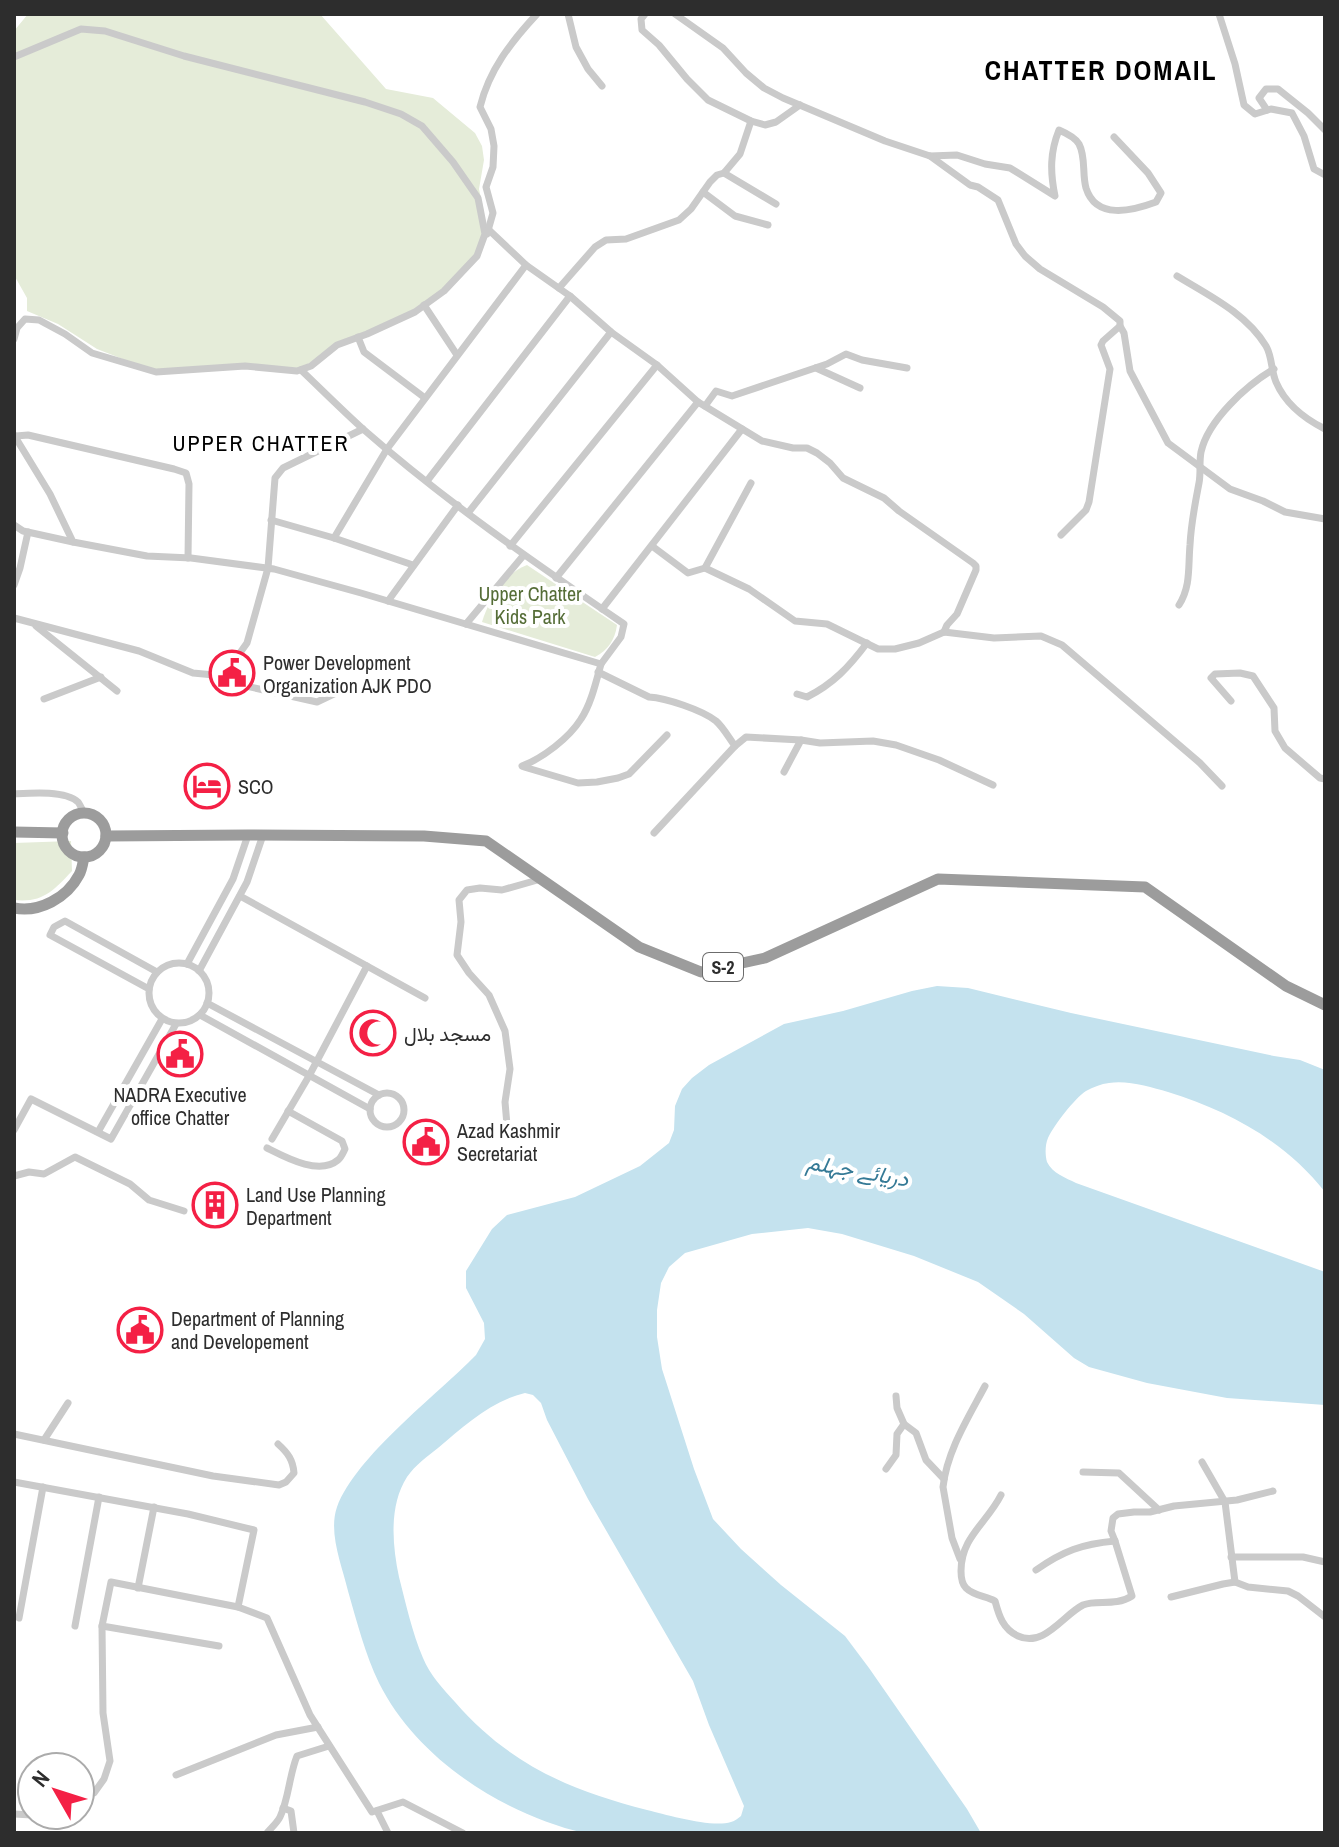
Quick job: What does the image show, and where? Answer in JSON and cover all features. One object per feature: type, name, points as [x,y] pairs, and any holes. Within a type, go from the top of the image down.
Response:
[{"type":"highway","points":[[84,813],[97,817],[106,836],[101,849],[84,857],[68,850],[63,833],[70,818],[84,813]]},
{"type":"highway","points":[[14,832],[63,833]]},
{"type":"highway","name":"S-2","points":[[106,836],[424,836],[486,841],[639,947],[701,972],[765,958],[938,879],[1145,887],[1286,986],[1325,1005]]},
{"type":"highway","points":[[14,908],[23,910],[51,903],[80,874],[84,857]]},
{"type":"street","points":[[480,247],[493,213],[486,187],[493,167],[494,146],[491,129],[480,107],[483,94],[495,67],[514,39],[537,14]]},
{"type":"street","points":[[568,14],[576,47],[602,86]]},
{"type":"street","points":[[645,14],[641,19],[642,30],[708,100],[765,125],[776,122],[800,105]]},
{"type":"street","points":[[675,14],[723,48],[764,88],[885,141],[930,156],[970,185],[998,200],[1016,244],[1025,256],[1120,321],[1130,371],[1168,443],[1230,489],[1285,512],[1325,519]]},
{"type":"street","points":[[1219,14],[1244,105],[1255,114],[1271,109],[1292,113],[1304,136],[1314,169],[1325,175]]},
{"type":"street","points":[[14,57],[81,29],[105,31],[184,56],[401,114],[422,126],[453,162],[478,198],[485,234],[477,256],[444,291],[415,312],[337,345],[311,366],[301,370],[245,366],[156,372],[92,353],[39,320],[25,319],[14,336]]},
{"type":"street","points":[[1267,110],[1259,98],[1266,89],[1278,89],[1325,130]]},
{"type":"street","points":[[559,288],[595,247],[606,240],[626,239],[679,220],[717,175],[724,173],[740,154],[751,121]]},
{"type":"street","points":[[930,156],[957,155],[1010,168],[1055,196],[1051,164],[1053,145],[1059,130],[1069,133],[1079,144],[1086,187],[1092,201],[1108,210],[1125,211],[1156,202],[1161,193],[1148,173],[1114,137]]},
{"type":"street","points":[[724,173],[776,204]]},
{"type":"street","points":[[703,192],[735,216],[768,225]]},
{"type":"street","points":[[489,230],[526,265],[657,365],[701,404],[762,441],[807,448],[817,453],[843,478],[884,498],[973,563],[976,570],[957,614],[944,632]]},
{"type":"street","points":[[334,538],[387,449],[526,265]]},
{"type":"street","points":[[1177,276],[1230,309],[1250,328],[1266,347],[1275,381],[1294,408],[1325,429]]},
{"type":"street","points":[[427,481],[570,296]]},
{"type":"street","points":[[424,305],[457,355]]},
{"type":"street","points":[[1061,535],[1086,510],[1089,502],[1110,369],[1101,345],[1120,326]]},
{"type":"street","points":[[468,513],[611,332]]},
{"type":"street","points":[[358,337],[364,352],[425,398]]},
{"type":"street","points":[[556,578],[701,404],[716,391],[732,396],[816,368],[846,354],[907,368]]},
{"type":"street","points":[[510,546],[657,365]]},
{"type":"street","points":[[816,368],[860,388]]},
{"type":"street","points":[[1179,605],[1187,592],[1201,453],[1210,432],[1230,404],[1255,380],[1274,369]]},
{"type":"street","points":[[301,370],[363,429],[427,481],[523,556],[624,624],[621,637],[600,668],[582,718],[563,739],[522,766],[578,783],[597,782],[629,774],[667,735]]},
{"type":"street","points":[[14,618],[139,651],[193,673],[214,675],[232,664],[247,643],[268,568],[275,478],[283,468],[363,429]]},
{"type":"street","points":[[602,609],[742,429]]},
{"type":"street","points":[[73,542],[50,494],[15,436],[28,435],[186,473],[189,484],[188,558]]},
{"type":"street","points":[[705,568],[751,483]]},
{"type":"street","points":[[388,601],[458,505]]},
{"type":"street","points":[[271,520],[413,565]]},
{"type":"street","points":[[14,525],[28,532],[147,556],[268,568],[466,624],[600,668],[649,697],[659,697],[705,714],[718,722],[735,746]]},
{"type":"street","points":[[14,585],[28,532]]},
{"type":"street","points":[[652,546],[688,573],[705,568],[749,589],[795,621],[827,624],[878,649],[895,649],[919,643],[944,632],[994,638],[1041,636],[1062,645],[1200,763],[1222,786]]},
{"type":"street","points":[[466,624],[523,556]]},
{"type":"street","points":[[31,622],[117,691]]},
{"type":"street","points":[[797,694],[807,697],[825,688],[851,664],[867,643]]},
{"type":"street","points":[[222,670],[237,684],[317,702],[338,692]]},
{"type":"street","points":[[1231,701],[1211,678],[1215,674],[1253,676],[1274,708],[1275,731],[1285,748],[1325,779]]},
{"type":"street","points":[[44,699],[101,677]]},
{"type":"street","points":[[654,833],[746,737],[820,743],[873,741],[896,745],[939,760],[993,785]]},
{"type":"street","points":[[784,772],[801,740]]},
{"type":"street","points":[[14,794],[65,795],[78,802],[84,813]]},
{"type":"street","points":[[187,964],[233,879],[248,835]]},
{"type":"street","points":[[199,971],[247,882],[263,835]]},
{"type":"street","points":[[507,1125],[505,1102],[510,1069],[505,1031],[489,995],[457,955],[461,922],[459,900],[467,890],[502,890],[541,879]]},
{"type":"street","points":[[240,896],[425,998]]},
{"type":"street","points":[[149,989],[50,935],[54,927],[65,921],[157,972]]},
{"type":"street","points":[[171,964],[187,964],[205,978],[209,988],[207,1003],[200,1015],[191,1021],[176,1024],[162,1019],[155,1012],[150,1004],[149,989],[157,972],[171,964]]},
{"type":"street","points":[[272,1139],[367,966]]},
{"type":"street","points":[[207,1003],[379,1095]]},
{"type":"street","points":[[200,1015],[370,1109]]},
{"type":"street","points":[[98,1132],[162,1019]]},
{"type":"street","points":[[14,1130],[31,1099],[111,1139],[176,1024]]},
{"type":"street","points":[[389,1093],[399,1097],[404,1107],[403,1117],[395,1126],[383,1127],[374,1121],[371,1103],[379,1095],[389,1093]]},
{"type":"street","points":[[16,1107],[25,1110]]},
{"type":"street","points":[[267,1148],[307,1165],[338,1161],[345,1149],[342,1141],[288,1111]]},
{"type":"street","points":[[14,1176],[29,1172],[44,1174],[75,1157],[122,1179],[149,1200],[184,1211]]},
{"type":"street","points":[[962,1565],[952,1538],[944,1479],[961,1433],[985,1386]]},
{"type":"street","points":[[896,1396],[904,1424],[916,1433],[926,1460],[944,1479]]},
{"type":"street","points":[[44,1440],[68,1403]]},
{"type":"street","points":[[886,1469],[896,1455],[897,1434],[904,1424]]},
{"type":"street","points":[[14,1434],[213,1476],[279,1485],[294,1473],[293,1463],[278,1444]]},
{"type":"street","points":[[1202,1462],[1225,1502],[1235,1582]]},
{"type":"street","points":[[1083,1472],[1119,1473],[1159,1510]]},
{"type":"street","points":[[14,1482],[154,1507],[254,1530],[238,1607]]},
{"type":"street","points":[[19,1618],[43,1487]]},
{"type":"street","points":[[1001,1495],[966,1545],[961,1576],[965,1587],[995,1601],[1002,1622],[1016,1635],[1027,1639],[1044,1635],[1083,1605],[1123,1601],[1132,1596],[1111,1531],[1113,1518],[1118,1514],[1225,1502],[1273,1491]]},
{"type":"street","points":[[75,1626],[99,1497]]},
{"type":"street","points":[[138,1588],[154,1507]]},
{"type":"street","points":[[1036,1570],[1081,1546],[1115,1541]]},
{"type":"street","points":[[1231,1557],[1303,1557],[1325,1562]]},
{"type":"street","points":[[96,1790],[110,1761],[103,1713],[102,1626],[111,1582],[238,1607],[267,1618],[318,1727],[372,1812],[403,1802],[463,1833]]},
{"type":"street","points":[[1171,1597],[1235,1582],[1248,1587],[1288,1591],[1325,1617]]},
{"type":"street","points":[[102,1626],[219,1646]]},
{"type":"street","points":[[176,1775],[276,1735],[318,1727]]},
{"type":"street","points":[[267,1833],[279,1819],[297,1756],[329,1746]]},
{"type":"street","points":[[283,1808],[291,1811],[294,1833]]},
{"type":"street","points":[[377,1811],[388,1833]]},
{"type":"green space","points":[[28,14],[320,14],[386,89],[433,98],[475,133],[482,146],[484,160],[479,189],[485,234],[477,256],[444,291],[415,312],[337,345],[297,371],[245,366],[156,372],[97,349],[58,324],[27,311],[27,298],[14,275],[14,31]]},
{"type":"green space","name":"Upper Chatter Kids Park","points":[[527,565],[617,625],[613,640],[604,651],[595,657],[482,622],[498,589],[512,574]]},
{"type":"green space","points":[[71,841],[72,871],[53,890],[40,897],[14,900],[14,843]]},
{"type":"water","name":"دریائے جہلم","points":[[937,986],[968,988],[1071,1013],[1300,1060],[1325,1070],[1325,1192],[1292,1158],[1254,1130],[1213,1108],[1131,1083],[1103,1084],[1081,1094],[1055,1126],[1046,1150],[1047,1162],[1052,1169],[1076,1183],[1325,1272],[1325,1405],[1227,1398],[1147,1383],[1089,1367],[1074,1358],[1024,1314],[978,1282],[914,1256],[842,1234],[808,1228],[752,1234],[685,1253],[669,1267],[661,1283],[657,1337],[662,1369],[713,1519],[781,1585],[845,1636],[981,1833],[584,1833],[523,1812],[465,1779],[439,1759],[395,1710],[374,1672],[355,1614],[335,1538],[337,1507],[361,1467],[379,1447],[476,1355],[485,1339],[484,1323],[466,1288],[466,1271],[492,1229],[507,1215],[575,1197],[640,1166],[669,1143],[674,1130],[675,1106],[682,1089],[709,1065],[784,1024]],"holes":[[[525,1393],[533,1395],[541,1403],[588,1499],[693,1681],[744,1806],[741,1816],[734,1821],[701,1822],[677,1818],[592,1793],[542,1772],[476,1724],[441,1687],[426,1664],[410,1618],[395,1551],[395,1512],[401,1488],[418,1465],[478,1415],[513,1397]]]},
{"type":"place","name":"Power Development Organization AJK PDO","points":[[232,673]]},
{"type":"place","name":"SCO","points":[[207,786]]},
{"type":"place","name":"مسجد بلال","points":[[373,1033]]},
{"type":"place","name":"NADRA Executive office Chatter","points":[[180,1054]]},
{"type":"place","name":"Azad Kashmir Secretariat","points":[[426,1142]]},
{"type":"place","name":"Land Use Planning Department","points":[[215,1205]]},
{"type":"place","name":"Department of Planning and Developement","points":[[140,1330]]},
{"type":"district","name":"CHATTER DOMAIL","points":[[1101,70]]},
{"type":"district","name":"UPPER CHATTER","points":[[261,443]]}]
